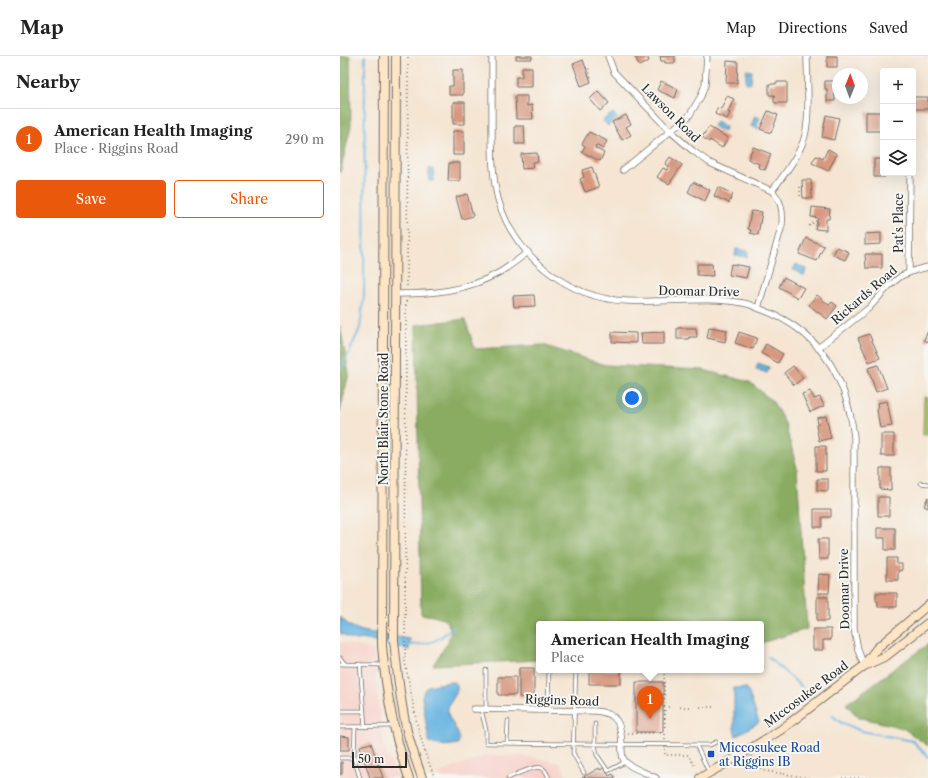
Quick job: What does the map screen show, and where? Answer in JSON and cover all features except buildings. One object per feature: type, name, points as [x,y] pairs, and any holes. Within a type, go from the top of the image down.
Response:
[{"type":"main road","name":"North Blair Stone Road","points":[[384,56],[382,646],[393,726],[400,754],[409,778]]},
{"type":"main road","name":"North Blair Stone Road","points":[[396,56],[394,640],[396,665],[407,732],[422,778]]},
{"type":"main road","points":[[383,274],[389,286],[396,294]]},
{"type":"main road","name":"Miccosukee Road","points":[[864,666],[877,648],[928,605]]},
{"type":"main road","name":"Miccosukee Road","points":[[700,778],[782,729],[864,666],[886,656],[928,623]]},
{"type":"main road","points":[[384,665],[396,665]]},
{"type":"street","name":"Doomar Drive","points":[[492,56],[492,156],[495,185],[505,218],[516,238],[543,268],[579,290],[595,296],[627,301],[721,300],[744,303],[774,314],[792,325],[807,336],[828,359],[840,379],[848,400],[852,417],[854,437],[854,628],[858,650],[864,666]]},
{"type":"street","name":"Lawson Road","points":[[608,56],[614,72],[670,131],[693,151],[710,163],[772,191]]},
{"type":"street","points":[[623,170],[689,116],[701,96],[706,76],[707,56]]},
{"type":"street","points":[[758,308],[783,215],[779,200],[772,191],[797,155],[806,133],[807,56]]},
{"type":"street","name":"Pat's Place","points":[[909,272],[910,176]]},
{"type":"street","points":[[396,294],[440,292],[471,284],[500,272],[528,252]]},
{"type":"street","name":"Rickards Road","points":[[818,348],[870,308],[889,286],[901,276],[909,272],[928,267]]},
{"type":"street","name":"Riggins Road","points":[[474,709],[574,710],[602,711],[608,713],[614,717],[620,727],[622,754],[625,762]]},
{"type":"street","points":[[625,762],[656,778]]},
{"type":"lane","points":[[921,483],[928,484]]},
{"type":"lane","points":[[340,658],[344,664]]},
{"type":"lane","points":[[340,664],[384,665]]},
{"type":"lane","points":[[360,664],[365,727]]},
{"type":"lane","points":[[486,670],[484,709],[486,743],[710,745],[716,742]]},
{"type":"lane","points":[[548,710],[549,673]]},
{"type":"lane","points":[[576,673],[573,753],[584,773]]},
{"type":"lane","points":[[340,711],[364,711]]},
{"type":"lane","points":[[507,744],[508,721]]},
{"type":"lane","points":[[595,724],[595,744],[598,755],[608,771],[625,762]]},
{"type":"lane","points":[[340,727],[393,726]]},
{"type":"lane","points":[[355,727],[354,758],[360,778]]},
{"type":"lane","points":[[696,745],[710,773]]},
{"type":"lane","points":[[340,758],[354,758]]},
{"type":"lane","points":[[508,778],[539,767],[543,768],[549,778]]},
{"type":"path","points":[[406,286],[408,56]]},
{"type":"path","points":[[586,68],[588,68],[591,78]]},
{"type":"path","points":[[800,196],[800,186],[802,186]]},
{"type":"path","points":[[809,226],[818,219]]},
{"type":"path","points":[[406,301],[405,662],[417,724],[426,756],[435,778]]},
{"type":"path","points":[[664,673],[665,740]]},
{"type":"path","points":[[664,707],[672,707]]},
{"type":"path","points":[[680,707],[691,707]]},
{"type":"path","points":[[700,707],[716,707]]},
{"type":"path","points":[[628,734],[664,733]]},
{"type":"path","points":[[665,749],[665,755],[688,756],[694,765]]},
{"type":"path","points":[[747,751],[759,767],[765,772],[810,778]]},
{"type":"path","points":[[842,778],[871,778]]},
{"type":"shaded area","points":[[340,642],[374,650],[379,711],[384,748],[398,778],[340,778]]},
{"type":"shaded area","points":[[488,755],[522,756],[561,763],[567,778],[441,778],[439,773]]},
{"type":"green space","points":[[340,56],[350,56],[351,126],[340,173]]},
{"type":"green space","points":[[465,319],[475,349],[543,345],[605,365],[703,370],[750,382],[773,402],[785,423],[797,468],[807,629],[764,642],[764,621],[536,621],[536,660],[433,665],[448,642],[451,630],[446,620],[421,614],[416,325]]},
{"type":"green space","points":[[340,326],[349,373],[340,412]]},
{"type":"green space","points":[[924,397],[928,397],[928,435],[923,435]]},
{"type":"green space","points":[[928,644],[928,746],[903,728],[858,717],[846,704]]},
{"type":"water","points":[[746,70],[752,71],[750,84],[746,83]]},
{"type":"water","points":[[613,113],[617,118],[608,126],[603,120]]},
{"type":"water","points":[[755,116],[760,118],[757,125],[759,127],[758,129],[751,126]]},
{"type":"water","points":[[716,121],[726,127],[723,132],[713,126]]},
{"type":"water","points":[[429,169],[434,169],[434,181],[429,181]]},
{"type":"water","points":[[736,249],[748,251],[747,257],[735,255]]},
{"type":"water","points":[[796,264],[806,269],[805,274],[803,275],[793,270]]},
{"type":"water","points":[[758,363],[769,367],[767,373],[756,369]]},
{"type":"water","points":[[340,617],[350,626],[362,631],[410,639],[409,650],[362,639],[356,640],[348,637],[340,633]]},
{"type":"water","points":[[455,682],[457,685],[456,692],[448,708],[448,713],[449,718],[457,730],[459,739],[458,744],[447,746],[433,744],[429,742],[422,697],[428,686]]},
{"type":"water","points":[[734,688],[747,688],[759,722],[736,736],[734,728]]},
{"type":"waterway","points":[[340,369],[360,328],[364,296],[365,56]]},
{"type":"waterway","points":[[409,645],[429,643],[443,636],[454,627]]},
{"type":"waterway","points":[[768,657],[802,687]]},
{"type":"waterway","points":[[832,715],[840,722],[861,731],[913,741],[928,757]]},
{"type":"place","name":"American Health Imaging","points":[[650,719]]},
{"type":"place","name":"Miccosukee Road at Riggins IB","points":[[711,754]]}]
